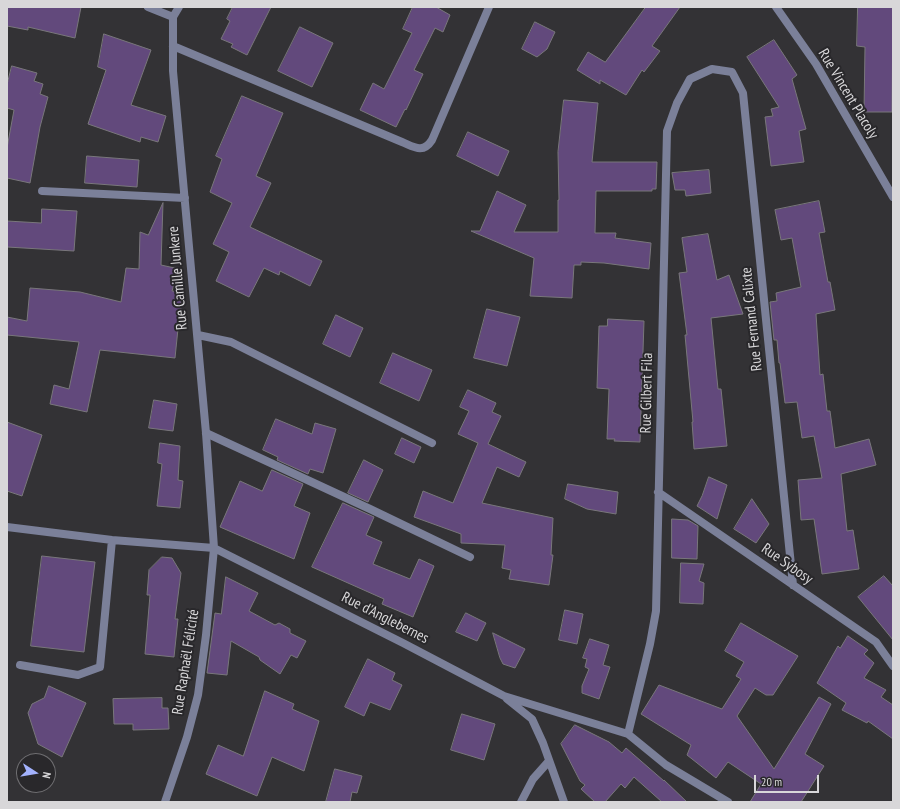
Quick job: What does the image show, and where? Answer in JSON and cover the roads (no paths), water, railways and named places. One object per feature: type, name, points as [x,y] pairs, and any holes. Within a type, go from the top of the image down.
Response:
[{"type":"street","points":[[148,7],[174,17]]},
{"type":"street","name":"Rue Camille Junkere","points":[[179,7],[174,17],[173,71],[198,335],[214,548]]},
{"type":"street","points":[[173,46],[409,145],[417,148],[423,148],[428,146],[432,140],[489,7]]},
{"type":"street","name":"Rue Vincent Placoly","points":[[776,7],[816,64],[893,197]]},
{"type":"street","name":"Rue Gilbert Fila","points":[[628,734],[650,644],[656,611],[667,131],[677,103],[690,80],[712,69]]},
{"type":"street","name":"Rue Fernand Calixte","points":[[712,69],[732,72],[743,93],[793,585]]},
{"type":"street","points":[[42,190],[185,198]]},
{"type":"street","points":[[198,335],[231,342],[432,443]]},
{"type":"street","points":[[206,433],[470,557]]},
{"type":"street","name":"Rue Sybosy","points":[[658,492],[876,642],[893,666]]},
{"type":"street","name":"Rue d'Anglebernes","points":[[7,527],[112,540],[214,548],[403,643],[504,696],[628,734],[666,765],[728,802]]},
{"type":"street","points":[[20,665],[78,675],[100,667],[112,540]]},
{"type":"street","name":"Rue Raphaël Félicité","points":[[165,802],[187,737],[198,695],[206,635],[214,548]]},
{"type":"street","points":[[504,696],[532,719],[564,802]]},
{"type":"street","points":[[521,802],[533,779],[549,761]]}]
